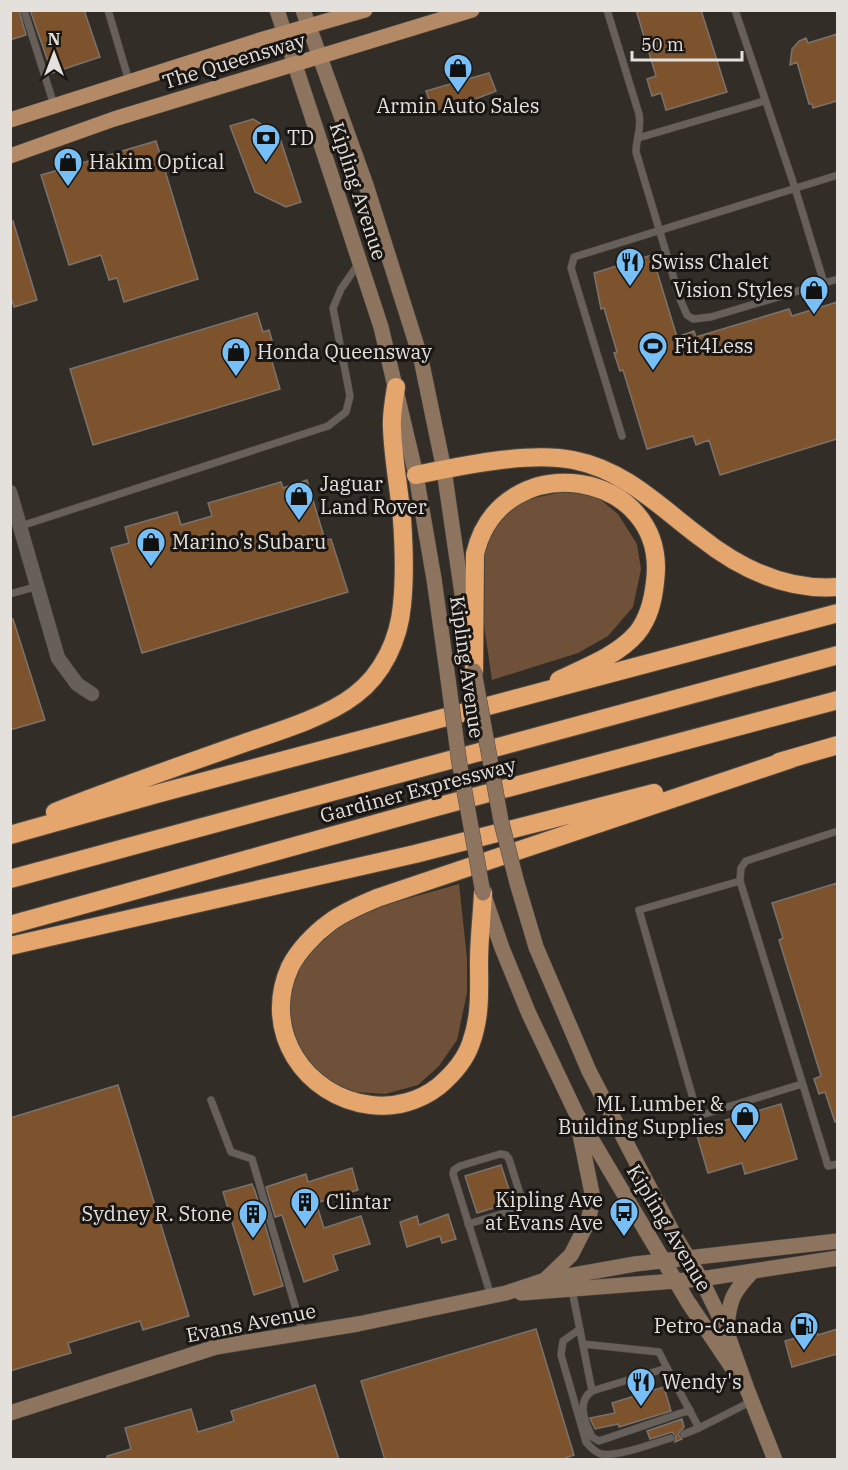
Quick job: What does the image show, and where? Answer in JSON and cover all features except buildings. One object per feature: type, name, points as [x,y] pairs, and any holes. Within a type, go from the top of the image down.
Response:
[{"type":"highway","points":[[10,830],[88,799],[276,732],[340,706],[373,679],[394,640],[402,604],[404,565],[402,519],[392,427],[396,387]]},
{"type":"highway","points":[[416,475],[524,458],[550,457],[575,460],[614,473],[649,496],[700,537],[748,569],[769,578],[801,586],[837,588]]},
{"type":"highway","points":[[474,671],[475,554],[484,527],[496,512],[519,494],[545,483],[581,484],[600,488],[622,500],[638,515],[646,528],[655,560],[656,577],[653,600],[646,620],[629,640],[608,656],[520,699]]},
{"type":"highway","points":[[10,835],[837,613]]},
{"type":"highway","name":"Gardiner Expressway","points":[[10,879],[837,655]]},
{"type":"highway","name":"Gardiner Expressway","points":[[10,925],[436,807],[837,700]]},
{"type":"highway","points":[[483,893],[479,960],[480,998],[471,1043],[461,1064],[428,1094],[408,1102],[383,1107],[356,1103],[333,1095],[315,1082],[304,1071],[286,1039],[281,1017],[283,989],[290,967],[305,946],[330,921],[377,898],[837,745]]},
{"type":"highway","points":[[10,946],[415,854],[791,759]]},
{"type":"main road","name":"Kipling Avenue","points":[[277,10],[381,327],[396,387],[416,475],[434,579],[461,772],[483,893],[529,1014],[576,1113],[676,1282],[750,1395]]},
{"type":"main road","name":"Kipling Avenue","points":[[303,10],[366,185],[421,359],[444,470],[474,671],[501,821],[536,947],[589,1071],[726,1330],[775,1460]]},
{"type":"main road","name":"The Queensway","points":[[10,120],[129,81],[365,10]]},
{"type":"main road","name":"The Queensway","points":[[10,156],[114,119],[472,10]]},
{"type":"main road","points":[[545,1280],[571,1255],[588,1222],[593,1198],[576,1113]]},
{"type":"main road","name":"Evans Avenue","points":[[10,1413],[216,1347],[358,1324],[498,1295],[545,1280],[663,1260],[837,1241]]},
{"type":"main road","name":"Evans Avenue","points":[[498,1295],[676,1282],[837,1258]]},
{"type":"main road","points":[[726,1330],[729,1304],[735,1289],[752,1272]]},
{"type":"street","points":[[10,492],[58,658],[77,684],[92,694]]},
{"type":"lane","points":[[24,10],[54,105]]},
{"type":"lane","points":[[108,10],[129,81]]},
{"type":"lane","points":[[608,10],[639,114],[641,126],[636,152],[680,299],[687,315],[693,319],[711,317],[837,279]]},
{"type":"lane","points":[[735,10],[795,188],[824,284]]},
{"type":"lane","points":[[638,138],[764,101]]},
{"type":"lane","points":[[622,436],[571,264],[574,257],[837,175]]},
{"type":"lane","points":[[21,526],[328,426],[346,412],[351,396],[333,308],[341,289],[360,261]]},
{"type":"lane","points":[[10,594],[38,586]]},
{"type":"lane","points":[[837,831],[746,861],[741,868],[740,880],[828,1167],[837,1164]]},
{"type":"lane","points":[[740,880],[639,910],[698,1116],[802,1084]]},
{"type":"lane","points":[[211,1100],[231,1152],[252,1159],[303,1333]]},
{"type":"lane","points":[[468,1224],[515,1210],[519,1206],[522,1200],[506,1155],[500,1154],[460,1166],[454,1170],[453,1174],[468,1224],[498,1295]]},
{"type":"lane","points":[[572,1290],[592,1391]]},
{"type":"lane","points":[[580,1329],[563,1341],[561,1355],[586,1442],[601,1454],[618,1452],[671,1438]]},
{"type":"lane","points":[[583,1344],[659,1352],[699,1428]]},
{"type":"lane","points":[[667,1368],[592,1391],[586,1395],[583,1412],[592,1437],[599,1441],[690,1410]]},
{"type":"lane","points":[[684,1434],[699,1428],[750,1395]]},
{"type":"shaded area","points":[[562,492],[595,495],[618,514],[637,544],[641,569],[633,607],[608,636],[578,653],[492,680],[484,625],[485,545],[502,515],[525,500]]},
{"type":"shaded area","points":[[459,884],[467,958],[467,993],[457,1040],[439,1066],[418,1085],[385,1094],[356,1092],[330,1082],[307,1063],[292,1033],[288,1009],[296,973],[313,949],[341,924],[371,909]]},
{"type":"place","name":"Armin Auto Sales","points":[[458,94]]},
{"type":"place","name":"TD","points":[[266,164]]},
{"type":"place","name":"Hakim Optical","points":[[68,188]]},
{"type":"place","name":"Swiss Chalet","points":[[630,288]]},
{"type":"place","name":"Vision Styles","points":[[814,316]]},
{"type":"place","name":"Fit4Less","points":[[653,372]]},
{"type":"place","name":"Honda Queensway","points":[[236,378]]},
{"type":"place","name":"Jaguar Land Rover","points":[[299,522]]},
{"type":"place","name":"Marino’s Subaru","points":[[151,568]]},
{"type":"place","name":"ML Lumber & Building Supplies","points":[[745,1142]]},
{"type":"place","name":"Clintar","points":[[305,1228]]},
{"type":"place","name":"Kipling Ave at Evans Ave","points":[[624,1238]]},
{"type":"place","name":"Sydney R. Stone","points":[[253,1240]]},
{"type":"place","name":"Petro-Canada","points":[[804,1352]]},
{"type":"place","name":"Wendy's","points":[[641,1408]]}]
